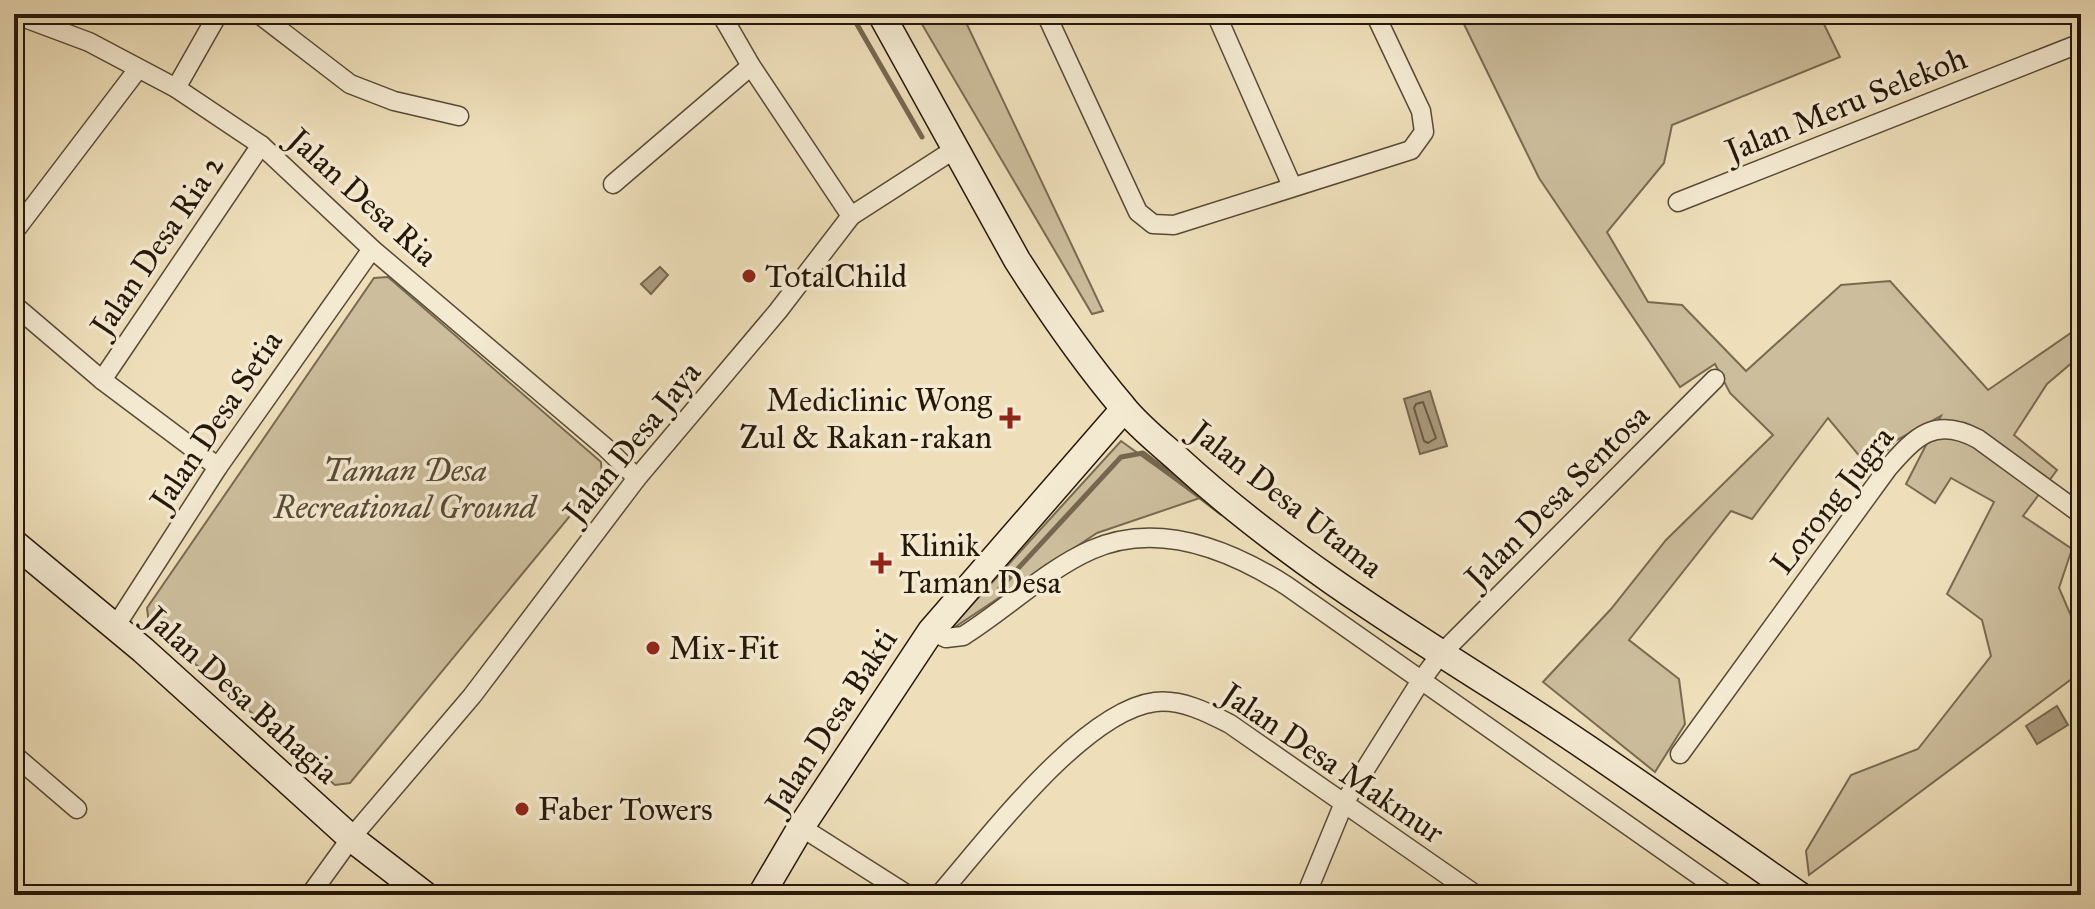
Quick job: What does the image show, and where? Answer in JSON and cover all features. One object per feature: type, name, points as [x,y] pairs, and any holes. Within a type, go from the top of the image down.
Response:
[{"type":"street","name":"Jalan Desa Ria","points":[[14,14],[89,42],[176,88],[261,145],[372,249],[605,447],[637,478]]},
{"type":"street","points":[[176,88],[218,14]]},
{"type":"street","points":[[259,14],[350,84],[394,101],[459,116]]},
{"type":"street","points":[[721,14],[751,66],[851,216]]},
{"type":"street","name":"Jalan Desa Utama","points":[[881,14],[1017,260],[1124,409],[1221,499],[1327,578],[1440,655],[1494,687],[1799,895]]},
{"type":"street","points":[[1046,14],[1138,212],[1153,224],[1174,225],[1411,150],[1424,132],[1421,111],[1375,14]]},
{"type":"street","points":[[1216,14],[1292,186]]},
{"type":"street","name":"Jalan Meru Selekoh","points":[[1678,202],[2081,43]]},
{"type":"street","points":[[613,184],[751,66]]},
{"type":"street","points":[[14,232],[138,69]]},
{"type":"street","name":"Jalan Desa Ria 2","points":[[102,380],[261,145]]},
{"type":"street","name":"Jalan Desa Jaya","points":[[310,895],[351,838],[472,696],[637,478],[778,311],[851,216],[955,149]]},
{"type":"street","name":"Jalan Desa Setia","points":[[115,627],[218,467],[372,249]]},
{"type":"street","points":[[14,305],[102,380],[218,467]]},
{"type":"street","name":"Jalan Desa Sentosa","points":[[1306,895],[1344,803],[1440,655],[1715,379]]},
{"type":"street","name":"Jalan Desa Bakti","points":[[761,895],[801,827],[931,631],[1124,409]]},
{"type":"street","name":"Lorong Jugra","points":[[1680,754],[1888,468],[1907,446],[1925,432],[1943,428],[1962,431],[1978,439],[2081,514]]},
{"type":"street","points":[[931,631],[946,638],[963,636],[1088,551],[1122,539],[1156,536],[1219,551],[1251,563],[1287,586],[1727,895]]},
{"type":"street","name":"Jalan Desa Bahagia","points":[[14,544],[143,650],[351,838],[425,895]]},
{"type":"street","name":"Jalan Desa Makmur","points":[[939,895],[1022,798],[1074,747],[1110,720],[1134,707],[1156,702],[1200,708],[1230,724],[1476,895]]},
{"type":"street","points":[[14,755],[77,809]]},
{"type":"street","points":[[801,827],[908,895]]},
{"type":"green space","points":[[916,14],[962,14],[1103,311],[1092,314]]},
{"type":"green space","points":[[1459,14],[1819,14],[1840,57],[1672,125],[1664,163],[1607,232],[1648,302],[1682,305],[1746,371],[1841,285],[1890,281],[1988,390],[2081,326],[2081,355],[2047,384],[2014,435],[2057,470],[2023,516],[2072,549],[2059,588],[2081,639],[2081,672],[1809,875],[1806,851],[1851,775],[1918,749],[1991,656],[1982,620],[1947,594],[1994,502],[1951,478],[1935,503],[1906,484],[1941,416],[1895,441],[1871,470],[1828,418],[1752,519],[1731,511],[1629,640],[1679,679],[1685,724],[1655,772],[1543,682],[1611,609],[1666,540],[1773,435],[1730,393],[1715,364],[1680,387],[1539,178]]},
{"type":"green space","name":"Taman Desa Recreational Ground","points":[[388,277],[601,462],[602,477],[350,783],[335,785],[149,624],[147,608],[374,278]]},
{"type":"green space","points":[[1121,441],[1200,498],[1097,533],[946,633]]},
{"type":"water","points":[[660,267],[668,275],[651,294],[641,284]]},
{"type":"water","points":[[1430,391],[1447,446],[1420,454],[1404,399]]},
{"type":"water","points":[[2057,706],[2068,725],[2037,744],[2026,726]]},
{"type":"waterway","points":[[851,14],[922,137]]},
{"type":"waterway","points":[[1000,588],[1121,457],[1143,453],[1221,513]]},
{"type":"place","name":"TotalChild","points":[[749,276]]},
{"type":"place","name":"Mediclinic Wong Zul & Rakan-rakan","points":[[1010,418]]},
{"type":"place","name":"Klinik Taman Desa","points":[[881,563]]},
{"type":"place","name":"Mix-Fit","points":[[653,648]]},
{"type":"place","name":"Faber Towers","points":[[522,809]]}]
